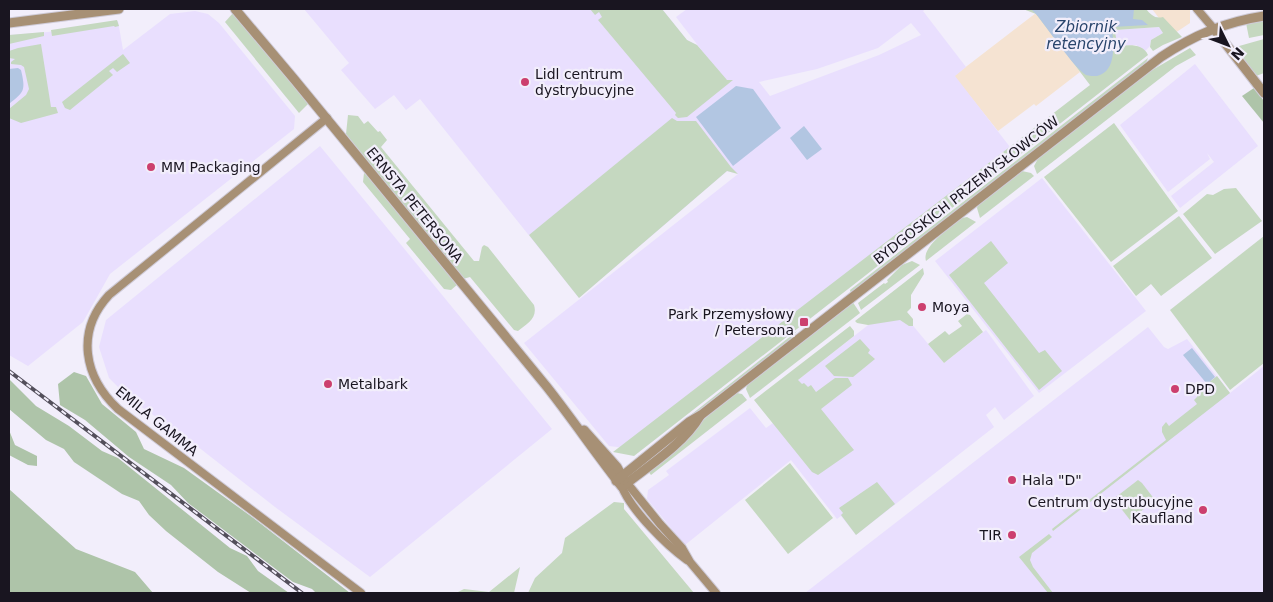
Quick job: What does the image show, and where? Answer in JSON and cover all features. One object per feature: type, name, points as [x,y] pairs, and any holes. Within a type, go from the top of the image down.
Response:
[{"type":"street","points":[[9,23],[119,9]]},
{"type":"street","name":"ERNSTA PETERSONA","points":[[235,9],[572,420],[594,452],[682,548],[690,562],[716,593]]},
{"type":"street","points":[[1197,9],[1264,93]]},
{"type":"street","name":"BYDGOSKICH PRZEMYSŁOWCÓW","points":[[622,482],[689,422],[701,415],[1142,70],[1192,37],[1247,19],[1264,16]]},
{"type":"street","name":"EMILA GAMMA","points":[[326,118],[109,295],[99,306],[91,325],[88,355],[91,369],[103,393],[118,409],[361,593]]},
{"type":"shaded area","points":[[304,9],[662,9],[687,40],[697,45],[703,52],[676,17],[687,9],[926,9],[923,11],[966,67],[955,76],[1010,147],[625,448],[609,446],[524,343],[738,174],[727,171],[579,298],[420,99],[406,110],[394,95],[375,109],[341,70],[349,63]],"holes":[[[911,23],[921,35],[879,55],[770,96],[759,82],[817,69],[878,48]]]},
{"type":"shaded area","points":[[1152,9],[1190,9],[1190,23],[1172,35]]},
{"type":"shaded area","points":[[195,11],[208,14],[219,23],[295,116],[294,129],[110,274],[83,322],[28,366],[9,355],[9,35],[48,32],[118,21],[123,50],[170,14]]},
{"type":"shaded area","points":[[1036,13],[1080,72],[1036,106],[1034,104],[998,131],[954,76]]},
{"type":"shaded area","points":[[1159,27],[1163,33],[1151,40],[1150,46],[1145,51],[1136,45],[1117,46],[1115,30]]},
{"type":"shaded area","points":[[1195,64],[1258,146],[1180,208],[1171,196],[1214,162],[1207,153],[1210,159],[1168,192],[1120,125]]},
{"type":"shaded area","points":[[320,146],[552,429],[370,577],[275,507],[188,439],[130,399],[109,378],[99,347],[106,320]]},
{"type":"shaded area","points":[[1042,178],[1146,311],[1039,393],[935,261]]},
{"type":"shaded area","points":[[895,304],[944,363],[986,330],[1034,396],[1004,420],[995,407],[986,415],[994,427],[856,535],[841,516],[837,519],[791,460],[685,545],[647,499],[648,490],[669,475],[666,471],[750,408],[766,428],[780,418],[798,380]]},
{"type":"shaded area","points":[[1148,327],[1164,347],[1168,349],[1187,339],[1230,393],[1264,366],[1264,593],[805,593]]},
{"type":"green space","points":[[590,9],[662,9],[687,40],[697,45],[727,80],[733,80],[687,117],[678,118],[675,115],[676,113],[598,20],[602,17],[599,12],[595,15]]},
{"type":"green space","points":[[1023,9],[1146,9],[1153,16],[1163,17],[1182,37],[1153,51],[1150,47],[1151,40],[1163,33],[1159,27],[1115,30],[1117,46],[1131,45],[1143,48],[1148,55],[634,456],[613,452],[1090,85],[1036,14]]},
{"type":"green space","points":[[233,13],[309,103],[299,113],[225,22]]},
{"type":"green space","points":[[117,20],[119,26],[52,36],[51,30]]},
{"type":"green space","points":[[1264,20],[1264,35],[1249,38],[1246,23]]},
{"type":"green space","points":[[44,32],[44,36],[9,44],[9,35]]},
{"type":"green space","points":[[1264,39],[1264,73],[1256,76],[1232,48]]},
{"type":"green space","points":[[41,44],[51,107],[56,107],[58,113],[21,123],[9,118],[9,109],[26,95],[29,89],[24,67],[11,64],[15,59],[9,58],[9,51]]},
{"type":"green space","points":[[1190,48],[1196,55],[1176,66],[1037,174],[1034,166],[1040,155],[1137,79]]},
{"type":"green space","points":[[123,54],[130,63],[117,72],[113,68],[109,71],[113,75],[70,110],[65,108],[62,102]]},
{"type":"green space","points":[[1148,58],[1146,63],[851,293],[850,290]]},
{"type":"green space","points":[[1254,88],[1264,101],[1264,123],[1242,96]]},
{"type":"green space","points":[[348,115],[358,116],[364,124],[368,121],[378,132],[380,131],[387,140],[381,147],[474,261],[479,261],[484,245],[488,247],[534,305],[533,317],[528,323],[518,331],[514,330],[470,277],[463,279],[346,134]]},
{"type":"green space","points":[[672,118],[677,121],[696,121],[738,174],[727,171],[579,298],[529,235]]},
{"type":"green space","points":[[1114,123],[1178,211],[1111,262],[1044,177]]},
{"type":"green space","points":[[1022,171],[1031,173],[1034,176],[980,218],[977,208],[979,202],[1015,174]]},
{"type":"green space","points":[[364,173],[375,183],[458,284],[451,290],[444,289],[406,243],[410,239],[363,182]]},
{"type":"green space","points":[[1236,188],[1262,221],[1215,254],[1183,214],[1207,194],[1213,195],[1224,189]]},
{"type":"green space","points":[[1179,216],[1212,258],[1161,296],[1151,284],[1136,296],[1113,266]]},
{"type":"green space","points":[[967,217],[976,222],[926,261],[928,249],[933,243],[962,218]]},
{"type":"green space","points":[[1264,236],[1264,363],[1230,390],[1170,310]]},
{"type":"green space","points":[[991,241],[1008,263],[984,283],[1039,353],[1045,350],[1062,371],[1039,390],[949,275]]},
{"type":"green space","points":[[912,261],[920,265],[861,310],[858,303],[888,282],[887,280],[902,265]]},
{"type":"green space","points":[[923,268],[924,274],[911,295],[911,308],[907,312],[913,319],[913,326],[909,326],[900,320],[868,325],[855,321]]},
{"type":"green space","points":[[852,301],[860,313],[750,398],[746,389],[748,383]]},
{"type":"green space","points":[[967,314],[970,315],[983,332],[944,363],[928,344],[945,331],[949,335],[962,326],[958,321]]},
{"type":"green space","points":[[850,326],[854,331],[854,336],[798,380],[808,387],[811,385],[816,392],[835,378],[848,378],[852,385],[821,409],[854,450],[818,475],[812,472],[754,400]]},
{"type":"green space","points":[[797,331],[787,343],[638,459],[638,456]]},
{"type":"green space","points":[[860,339],[870,350],[868,353],[875,359],[853,377],[834,376],[825,366]]},
{"type":"green space","points":[[74,372],[86,376],[102,404],[136,432],[144,449],[184,468],[252,517],[350,593],[316,593],[312,589],[293,582],[188,503],[171,485],[129,457],[85,420],[60,405],[58,384]]},
{"type":"green space","points":[[1217,376],[1230,393],[1053,531],[1052,529],[1166,440],[1162,427],[1166,422],[1169,426],[1197,404],[1194,400],[1197,397],[1198,391]]},
{"type":"green space","points":[[9,379],[36,406],[69,426],[102,451],[118,458],[230,548],[247,556],[258,571],[289,593],[251,593],[218,572],[166,531],[149,515],[139,501],[122,494],[74,462],[64,449],[46,440],[9,409]]},
{"type":"green space","points":[[737,393],[742,394],[747,400],[651,475],[647,470],[723,403]]},
{"type":"green space","points":[[9,430],[15,445],[37,456],[37,466],[28,465],[9,455]]},
{"type":"green space","points":[[790,463],[833,518],[788,554],[745,500]]},
{"type":"green space","points":[[1138,480],[1155,500],[1130,520],[1116,502],[1116,497]]},
{"type":"green space","points":[[877,482],[895,504],[856,535],[841,515],[843,513],[839,508]]},
{"type":"green space","points":[[9,489],[76,549],[135,572],[153,593],[9,593]]},
{"type":"green space","points":[[614,502],[624,503],[624,509],[694,593],[528,593],[535,578],[562,553],[565,538]]},
{"type":"green space","points":[[1049,534],[1052,537],[1032,553],[1030,560],[1033,567],[1053,593],[1048,593],[1019,557]]},
{"type":"green space","points":[[520,567],[514,593],[456,593],[464,589],[489,592]]},
{"type":"water","name":"Zbiornik retencyjny","points":[[1031,9],[1134,9],[1133,19],[1142,20],[1148,25],[1112,27],[1113,55],[1111,62],[1104,73],[1097,76],[1089,76],[1081,71]]},
{"type":"water","points":[[18,68],[21,70],[23,87],[21,94],[9,104],[9,69]]},
{"type":"water","points":[[736,86],[753,89],[781,128],[733,166],[696,117]]},
{"type":"water","points":[[804,126],[822,149],[807,160],[790,138]]},
{"type":"water","points":[[1192,348],[1215,377],[1207,384],[1183,355]]},
{"type":"railway","points":[[9,371],[302,593]]},
{"type":"place","name":"Lidl centrum dystrybucyjne","points":[[525,82]]},
{"type":"place","name":"MM Packaging","points":[[151,167]]},
{"type":"place","name":"Moya","points":[[922,307]]},
{"type":"place","name":"Park Przemysłowy / Petersona","points":[[804,322]]},
{"type":"place","name":"Metalbark","points":[[328,384]]},
{"type":"place","name":"DPD","points":[[1175,389]]},
{"type":"place","name":"Hala \"D\"","points":[[1012,480]]},
{"type":"place","name":"Centrum dystrubucyjne Kaufland","points":[[1203,510]]},
{"type":"place","name":"TIR","points":[[1012,535]]}]
